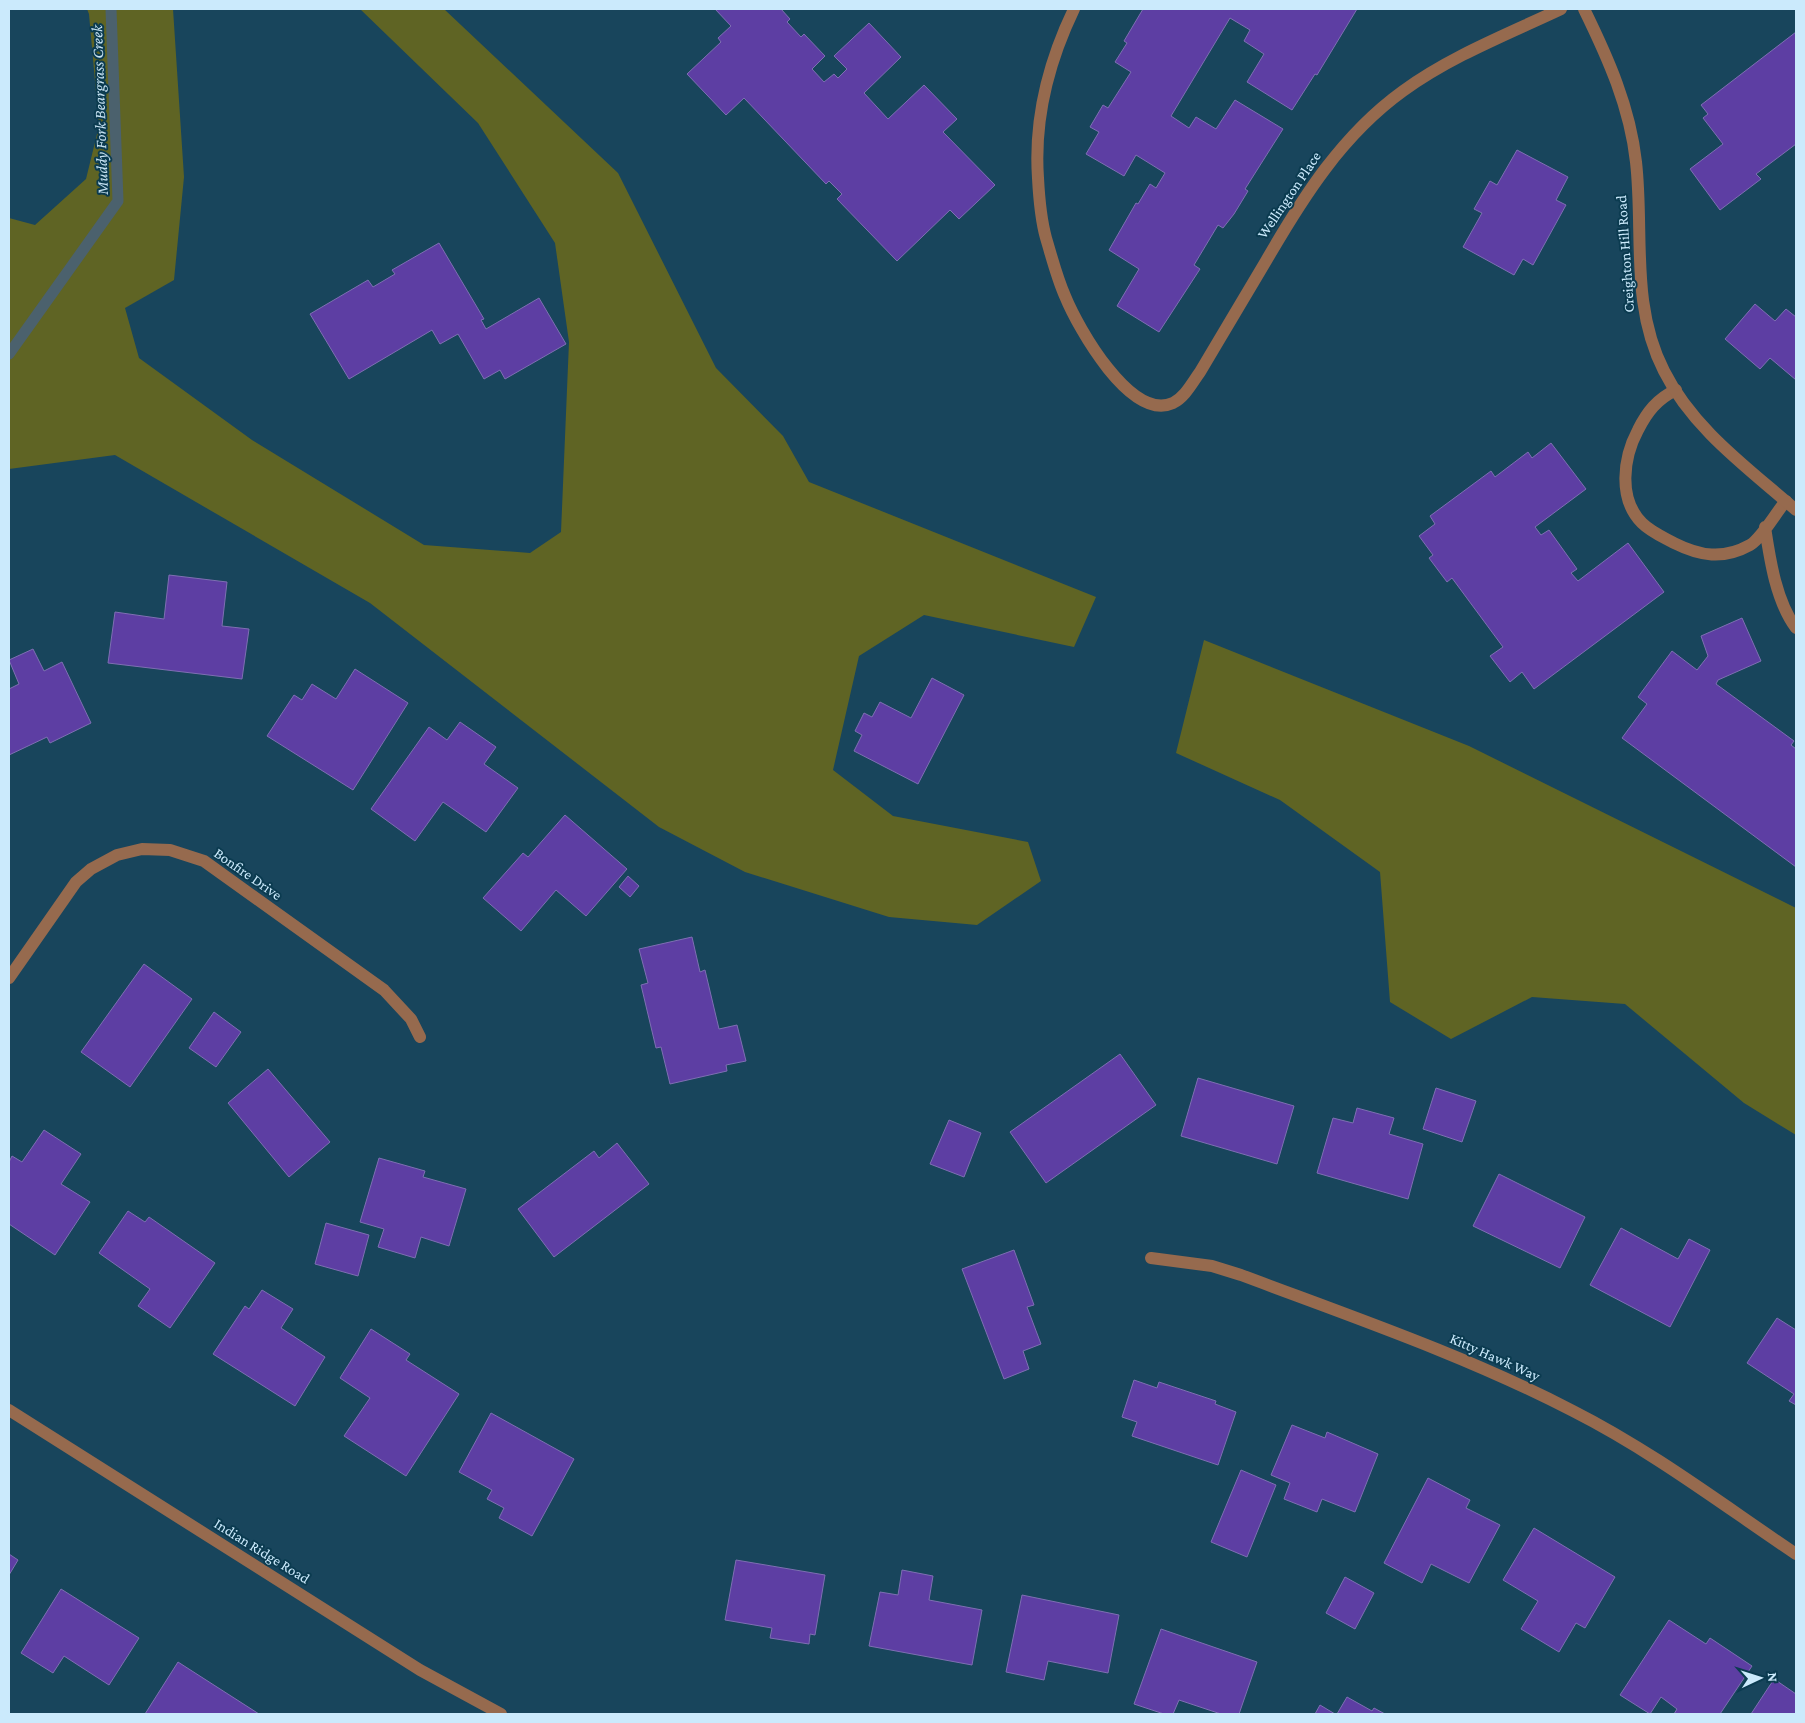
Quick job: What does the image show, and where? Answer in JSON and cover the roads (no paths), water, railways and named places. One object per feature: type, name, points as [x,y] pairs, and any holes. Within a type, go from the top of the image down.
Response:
[{"type":"street","name":"Wellington Place","points":[[1074,9],[1051,65],[1039,134],[1038,177],[1045,236],[1065,297],[1096,354],[1126,390],[1152,406],[1171,404],[1182,397],[1200,372],[1302,199],[1320,173],[1374,114],[1403,90],[1451,60],[1561,9]]},
{"type":"street","name":"Creighton Hill Road","points":[[1584,9],[1606,54],[1621,93],[1631,127],[1636,163],[1641,292],[1646,321],[1663,370],[1691,415],[1796,510]]},
{"type":"street","points":[[1676,390],[1660,397],[1645,416],[1633,439],[1627,460],[1625,480],[1627,497],[1641,522],[1654,533],[1684,548],[1708,556],[1725,555],[1752,544],[1786,501]]},
{"type":"street","points":[[1765,527],[1777,584],[1789,618],[1796,628]]},
{"type":"street","name":"Bonfire Drive","points":[[9,978],[76,882],[91,869],[117,855],[142,849],[170,850],[204,862],[384,990],[411,1019],[420,1038]]},
{"type":"street","name":"Kitty Hawk Way","points":[[1151,1258],[1212,1266],[1241,1275],[1467,1360],[1582,1416],[1670,1468],[1796,1554]]},
{"type":"street","name":"Indian Ridge Road","points":[[9,1410],[420,1670],[501,1714]]},
{"type":"waterway","name":"Muddy Fork Beargrass Creek","points":[[9,354],[118,201],[111,9]]}]
